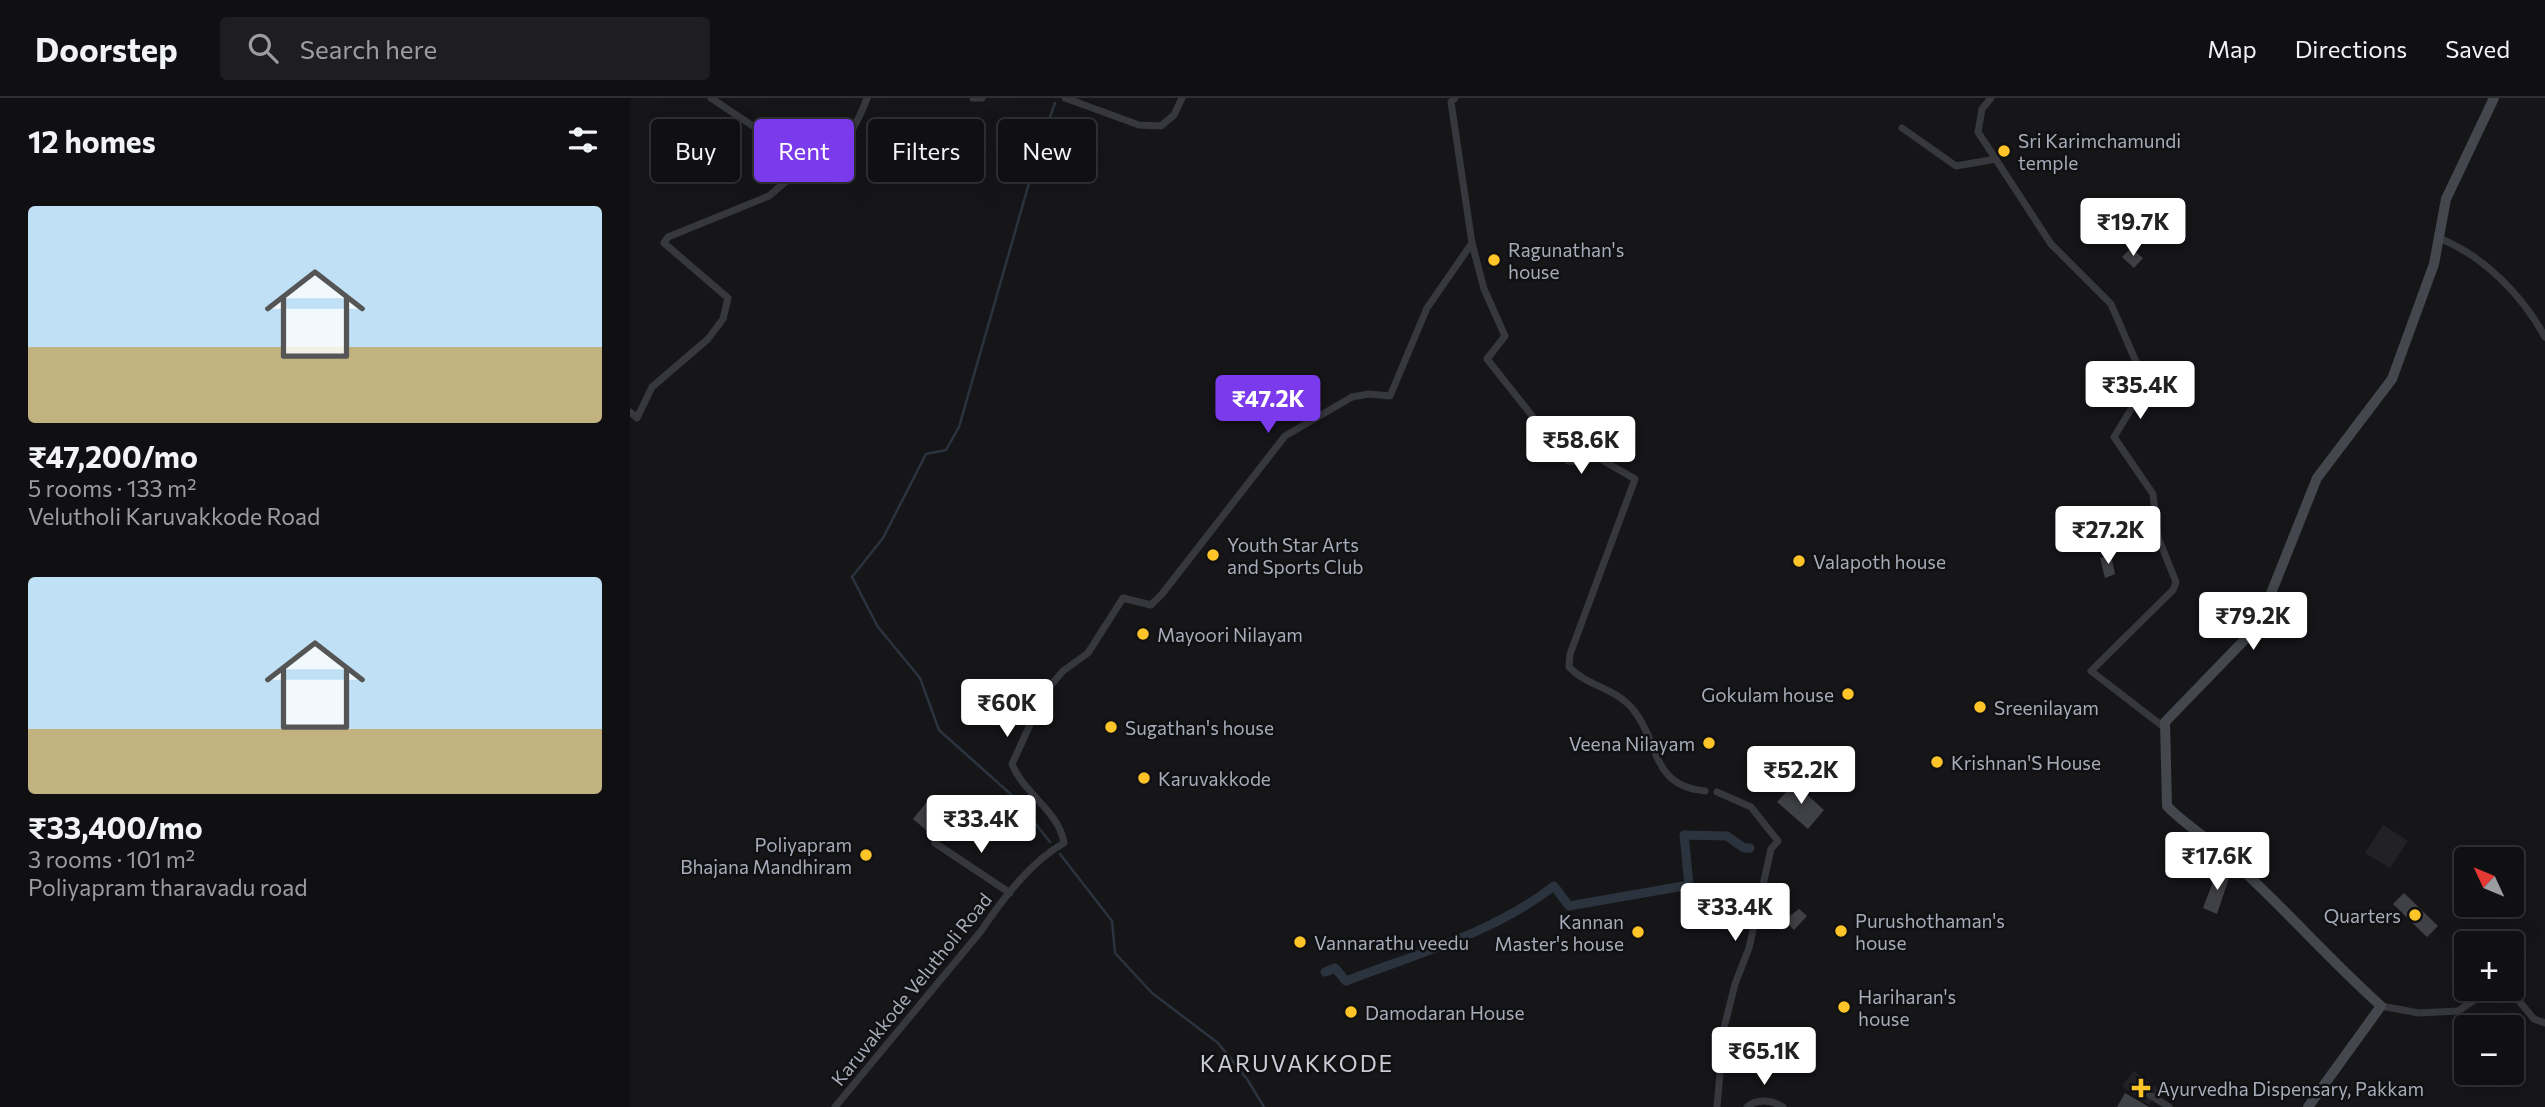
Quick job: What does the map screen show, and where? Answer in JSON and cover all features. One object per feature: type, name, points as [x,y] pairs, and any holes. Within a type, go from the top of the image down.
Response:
[{"type":"main road","points":[[2308,1107],[2381,1006],[2337,967],[2215,845],[2181,821],[2167,806],[2165,722],[2258,626],[2317,478],[2392,379],[2434,264],[2445,199],[2494,98]]},
{"type":"street","points":[[711,98],[754,128]]},
{"type":"street","points":[[854,125],[861,116],[867,98]]},
{"type":"street","points":[[973,98],[982,98]]},
{"type":"street","points":[[1065,98],[1139,125],[1161,126],[1174,115],[1182,98]]},
{"type":"street","points":[[1455,98],[1451,102],[1472,243],[1484,289],[1505,336],[1487,359],[1568,461],[1583,462],[1597,457],[1635,479],[1570,654],[1569,667],[1579,677],[1614,692],[1636,712],[1660,768],[1680,785],[1705,791]]},
{"type":"street","points":[[1991,98],[1982,109],[1978,132],[2051,244],[2111,304],[2146,385],[2114,437],[2153,494],[2158,537],[2176,582],[2173,590],[2091,671],[2165,727]]},
{"type":"street","points":[[1902,128],[1956,166],[1996,159]]},
{"type":"street","points":[[630,412],[637,418],[652,387],[708,339],[723,319],[728,298],[664,243],[668,237],[769,196],[785,182]]},
{"type":"street","points":[[2439,238],[2484,263],[2520,298],[2545,337]]},
{"type":"street","name":"Karuvakkode Velutholi Road","points":[[835,1107],[1010,893],[1064,843],[1062,830],[1017,777],[1012,764],[1028,724],[1045,692],[1063,671],[1088,653],[1124,598],[1150,605],[1162,594],[1284,436],[1352,397],[1369,394],[1390,396],[1427,308],[1472,243]]},
{"type":"street","points":[[1717,792],[1751,807],[1778,841],[1771,849],[1749,948],[1735,984],[1724,1027],[1717,1107]]},
{"type":"street","points":[[935,843],[1010,893]]},
{"type":"street","points":[[2381,1006],[2419,1013],[2458,1011],[2473,1001]]},
{"type":"street","points":[[2519,1001],[2534,1018],[2545,1023]]},
{"type":"street","points":[[2150,1095],[2169,1107]]},
{"type":"street","points":[[1747,1107],[1760,1101],[1776,1102],[1783,1107]]},
{"type":"shaded area","points":[[2383,825],[2408,841],[2390,868],[2365,853]]},
{"type":"shaded area","name":"Ayurvedha Dispensary, Pakkam","points":[[2134,1071],[2160,1090],[2149,1105],[2122,1086]]},
{"type":"building","points":[[2131,248],[2143,258],[2134,268],[2122,257]]},
{"type":"building","points":[[2140,521],[2141,535],[2120,536],[2119,524]]},
{"type":"building","points":[[2111,555],[2115,574],[2105,578],[2100,558]]},
{"type":"building","points":[[1794,783],[1824,810],[1808,829],[1777,802]]},
{"type":"building","points":[[926,803],[945,819],[932,835],[913,819]]},
{"type":"building","points":[[2217,871],[2230,875],[2217,914],[2203,908]]},
{"type":"building","name":"Quarters","points":[[2404,893],[2438,926],[2427,937],[2393,904]]},
{"type":"building","points":[[1799,909],[1807,916],[1794,930],[1784,920]]},
{"type":"building","points":[[2125,1093],[2139,1101],[2149,1107],[2117,1107]]},
{"type":"waterway","points":[[1050,842],[1015,798],[939,730],[920,678],[878,627],[852,577],[883,538],[926,454],[946,450],[959,427],[1040,145],[1055,103]]},
{"type":"waterway","points":[[1325,972],[1335,968],[1346,981],[1427,951],[1506,917],[1554,886],[1569,906],[1689,885],[1684,835],[1727,836],[1744,848],[1750,848]]},
{"type":"waterway","points":[[1060,854],[1112,921],[1115,953],[1152,993],[1218,1043],[1247,1079],[1264,1107]]},
{"type":"place","name":"Sri Karimchamundi temple","points":[[2004,151]]},
{"type":"place","name":"Ragunathan's house","points":[[1494,260]]},
{"type":"place","name":"Youth Star Arts and Sports Club","points":[[1213,555]]},
{"type":"place","name":"Valapoth house","points":[[1799,561]]},
{"type":"place","name":"Mayoori Nilayam","points":[[1143,634]]},
{"type":"place","name":"Gokulam house","points":[[1848,694]]},
{"type":"place","name":"Sreenilayam","points":[[1980,707]]},
{"type":"place","name":"Sugathan's house","points":[[1111,727]]},
{"type":"place","name":"Veena Nilayam","points":[[1709,743]]},
{"type":"place","name":"Krishnan'S House","points":[[1937,762]]},
{"type":"place","name":"Karuvakkode","points":[[1144,778]]},
{"type":"place","name":"Poliyapram Bhajana Mandhiram","points":[[866,855]]},
{"type":"place","name":"Quarters","points":[[2415,915]]},
{"type":"place","name":"Purushothaman's house","points":[[1841,931]]},
{"type":"place","name":"Kannan Master's house","points":[[1638,932]]},
{"type":"place","name":"Vannarathu veedu","points":[[1300,942]]},
{"type":"place","name":"Hariharan's house","points":[[1844,1007]]},
{"type":"place","name":"Damodaran House","points":[[1351,1012]]},
{"type":"place","name":"Ayurvedha Dispensary, Pakkam","points":[[2141,1088]]},
{"type":"district","name":"KARUVAKKODE","points":[[1297,1063]]}]
